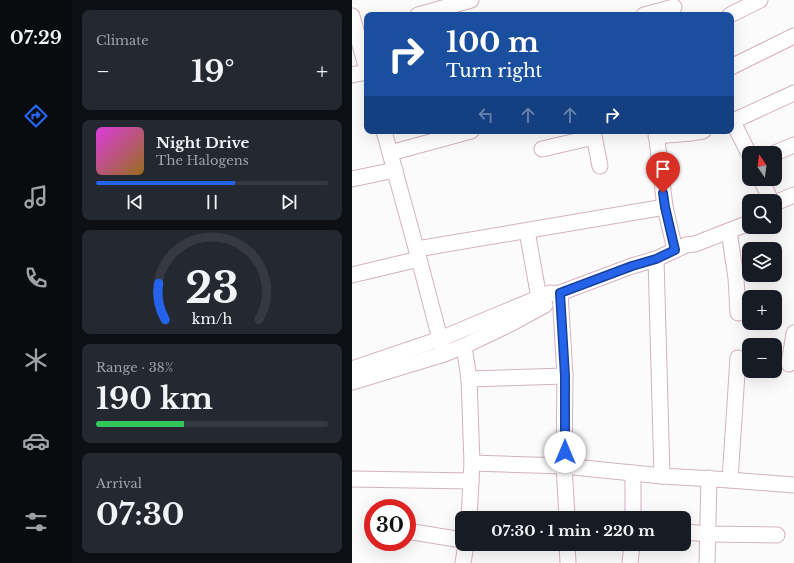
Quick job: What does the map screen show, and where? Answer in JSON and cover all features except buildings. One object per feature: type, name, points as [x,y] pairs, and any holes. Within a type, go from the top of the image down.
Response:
[{"type":"street","points":[[429,12],[471,0]]},
{"type":"street","points":[[734,13],[760,0]]},
{"type":"street","points":[[656,12],[675,7]]},
{"type":"street","points":[[352,16],[362,31],[364,47]]},
{"type":"street","points":[[734,66],[794,36]]},
{"type":"street","points":[[352,75],[364,72]]},
{"type":"street","points":[[734,120],[794,92]]},
{"type":"street","points":[[734,125],[745,146]]},
{"type":"street","points":[[385,134],[444,354]]},
{"type":"street","points":[[390,153],[459,134]]},
{"type":"street","points":[[542,149],[594,134],[600,166]]},
{"type":"street","points":[[656,134],[665,207],[680,247]]},
{"type":"street","points":[[782,150],[794,145]]},
{"type":"street","points":[[352,180],[395,170]]},
{"type":"street","points":[[782,203],[794,195]]},
{"type":"street","points":[[782,207],[794,206]]},
{"type":"street","points":[[352,275],[418,254],[526,230],[665,207]]},
{"type":"street","points":[[352,382],[444,354],[539,298],[550,293],[558,294],[632,266],[656,259],[680,247],[693,237],[742,217]]},
{"type":"street","points":[[680,247],[695,244],[742,226]]},
{"type":"street","points":[[526,230],[539,298]]},
{"type":"street","points":[[729,231],[736,278],[738,313]]},
{"type":"street","points":[[656,259],[662,476]]},
{"type":"street","points":[[352,369],[440,339],[468,339],[512,323],[552,301],[558,294]]},
{"type":"street","points":[[558,294],[565,376],[564,466],[567,511]]},
{"type":"street","points":[[789,364],[794,333]]},
{"type":"street","points":[[468,339],[472,463],[469,511]]},
{"type":"street","points":[[730,480],[738,358]]},
{"type":"street","points":[[469,379],[565,376]]},
{"type":"street","points":[[472,463],[564,466],[662,476],[709,478],[794,485]]},
{"type":"street","points":[[633,473],[633,511]]},
{"type":"street","points":[[707,563],[709,478]]},
{"type":"street","points":[[352,479],[471,481]]},
{"type":"street","points":[[416,532],[455,539]]},
{"type":"street","points":[[691,533],[777,535]]},
{"type":"street","points":[[463,563],[465,551]]},
{"type":"street","points":[[568,551],[568,563]]},
{"type":"street","points":[[630,563],[631,551]]},
{"type":"route","points":[[565,452],[565,376],[560,293],[632,266],[656,259],[675,250],[663,193]]}]
